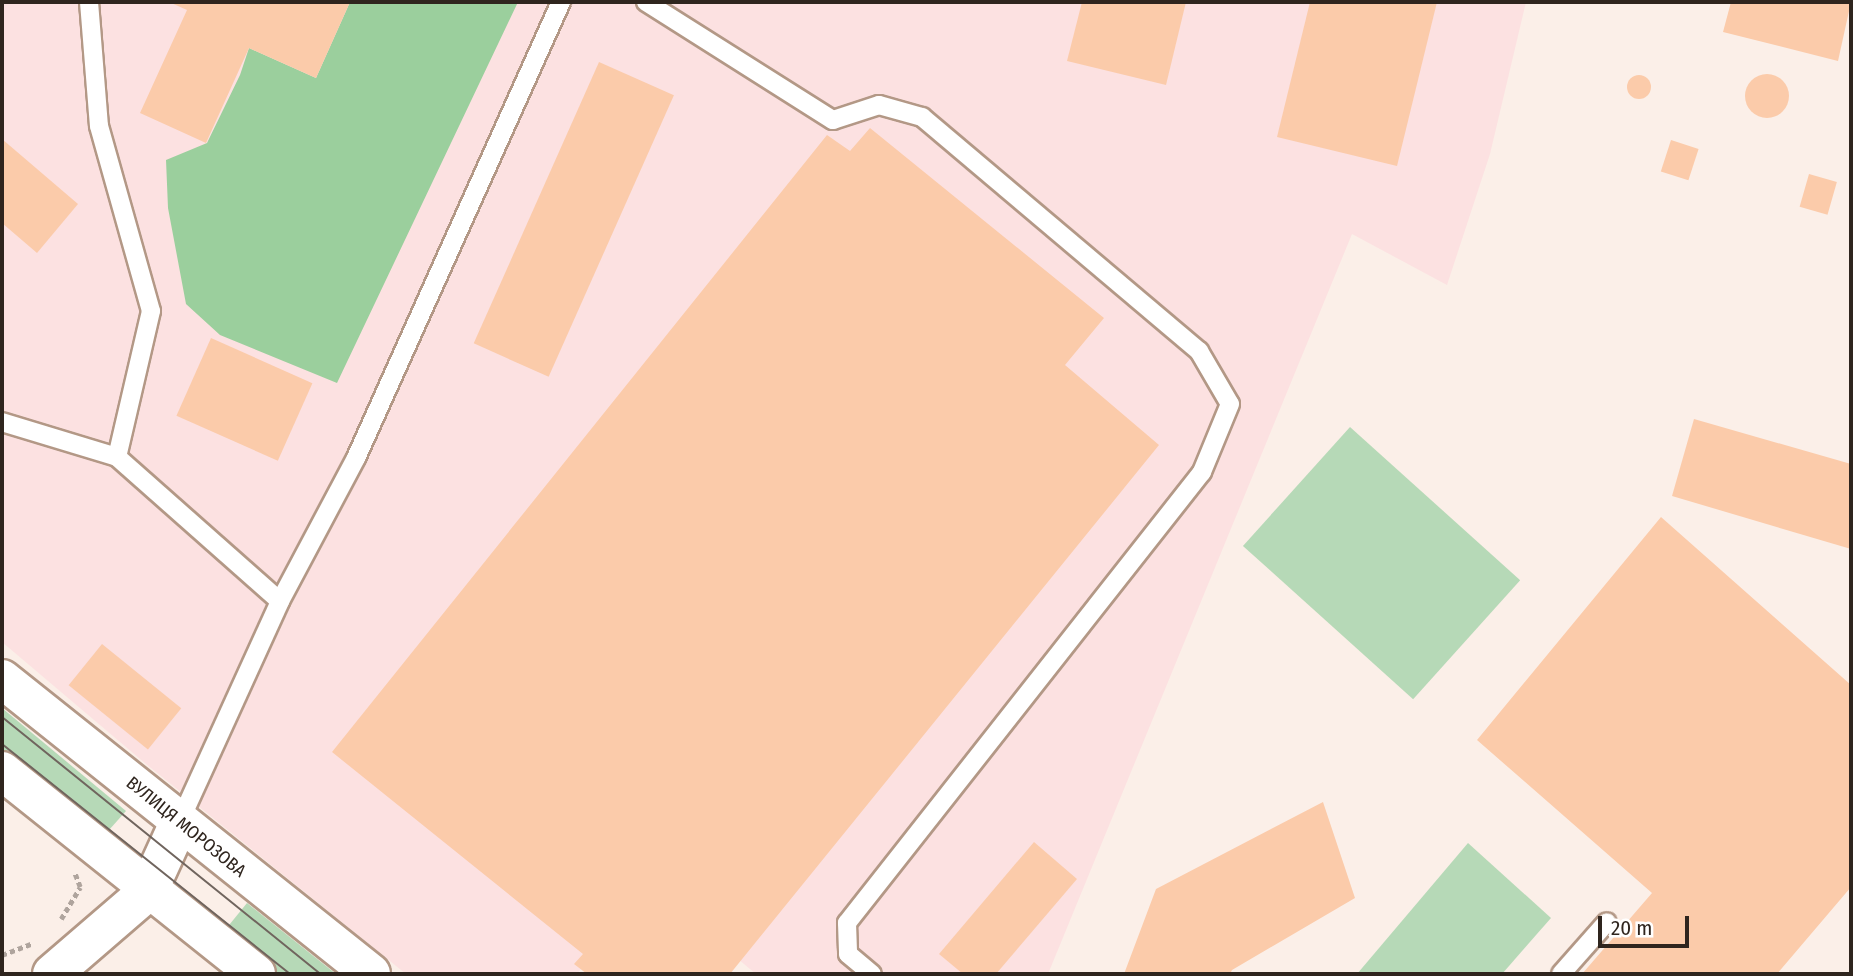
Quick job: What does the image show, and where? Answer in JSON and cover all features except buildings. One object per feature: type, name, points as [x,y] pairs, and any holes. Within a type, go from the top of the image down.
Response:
[{"type":"main road","name":"ВУЛИЦЯ МОРОЗОВА","points":[[2,679],[371,974]]},
{"type":"main road","points":[[2,771],[148,891],[256,974]]},
{"type":"main road","points":[[52,974],[148,891],[179,822]]},
{"type":"lane","points":[[89,2],[99,126],[151,311],[117,457]]},
{"type":"lane","points":[[179,822],[280,601],[356,458],[561,2]]},
{"type":"lane","points":[[646,2],[833,120],[879,105],[922,117],[1199,351],[1230,404],[1202,472],[847,923],[848,954],[872,974]]},
{"type":"lane","points":[[2,422],[117,457],[280,601]]},
{"type":"lane","points":[[1561,974],[1607,922]]},
{"type":"path","points":[[60,920],[80,887],[74,869]]},
{"type":"path","points":[[2,955],[21,950],[43,938]]},
{"type":"shaded area","points":[[2,2],[1526,2],[1490,154],[1447,285],[1352,234],[1048,974],[756,974],[649,885],[577,974],[406,974],[146,764],[2,642]]},
{"type":"green space","points":[[350,2],[518,2],[337,383],[220,335],[186,304],[168,208],[166,160],[207,143],[240,75],[249,48],[316,78]]},
{"type":"green space","points":[[1350,427],[1520,580],[1413,699],[1243,546]]},
{"type":"green space","points":[[2,708],[126,811],[101,839],[2,757]]},
{"type":"green space","points":[[1468,843],[1551,918],[1502,974],[1357,974]]},
{"type":"green space","points":[[247,903],[336,974],[272,974],[221,935]]},
{"type":"tram line","points":[[2,717],[321,974]]},
{"type":"tram line","points":[[2,744],[290,974]]}]
